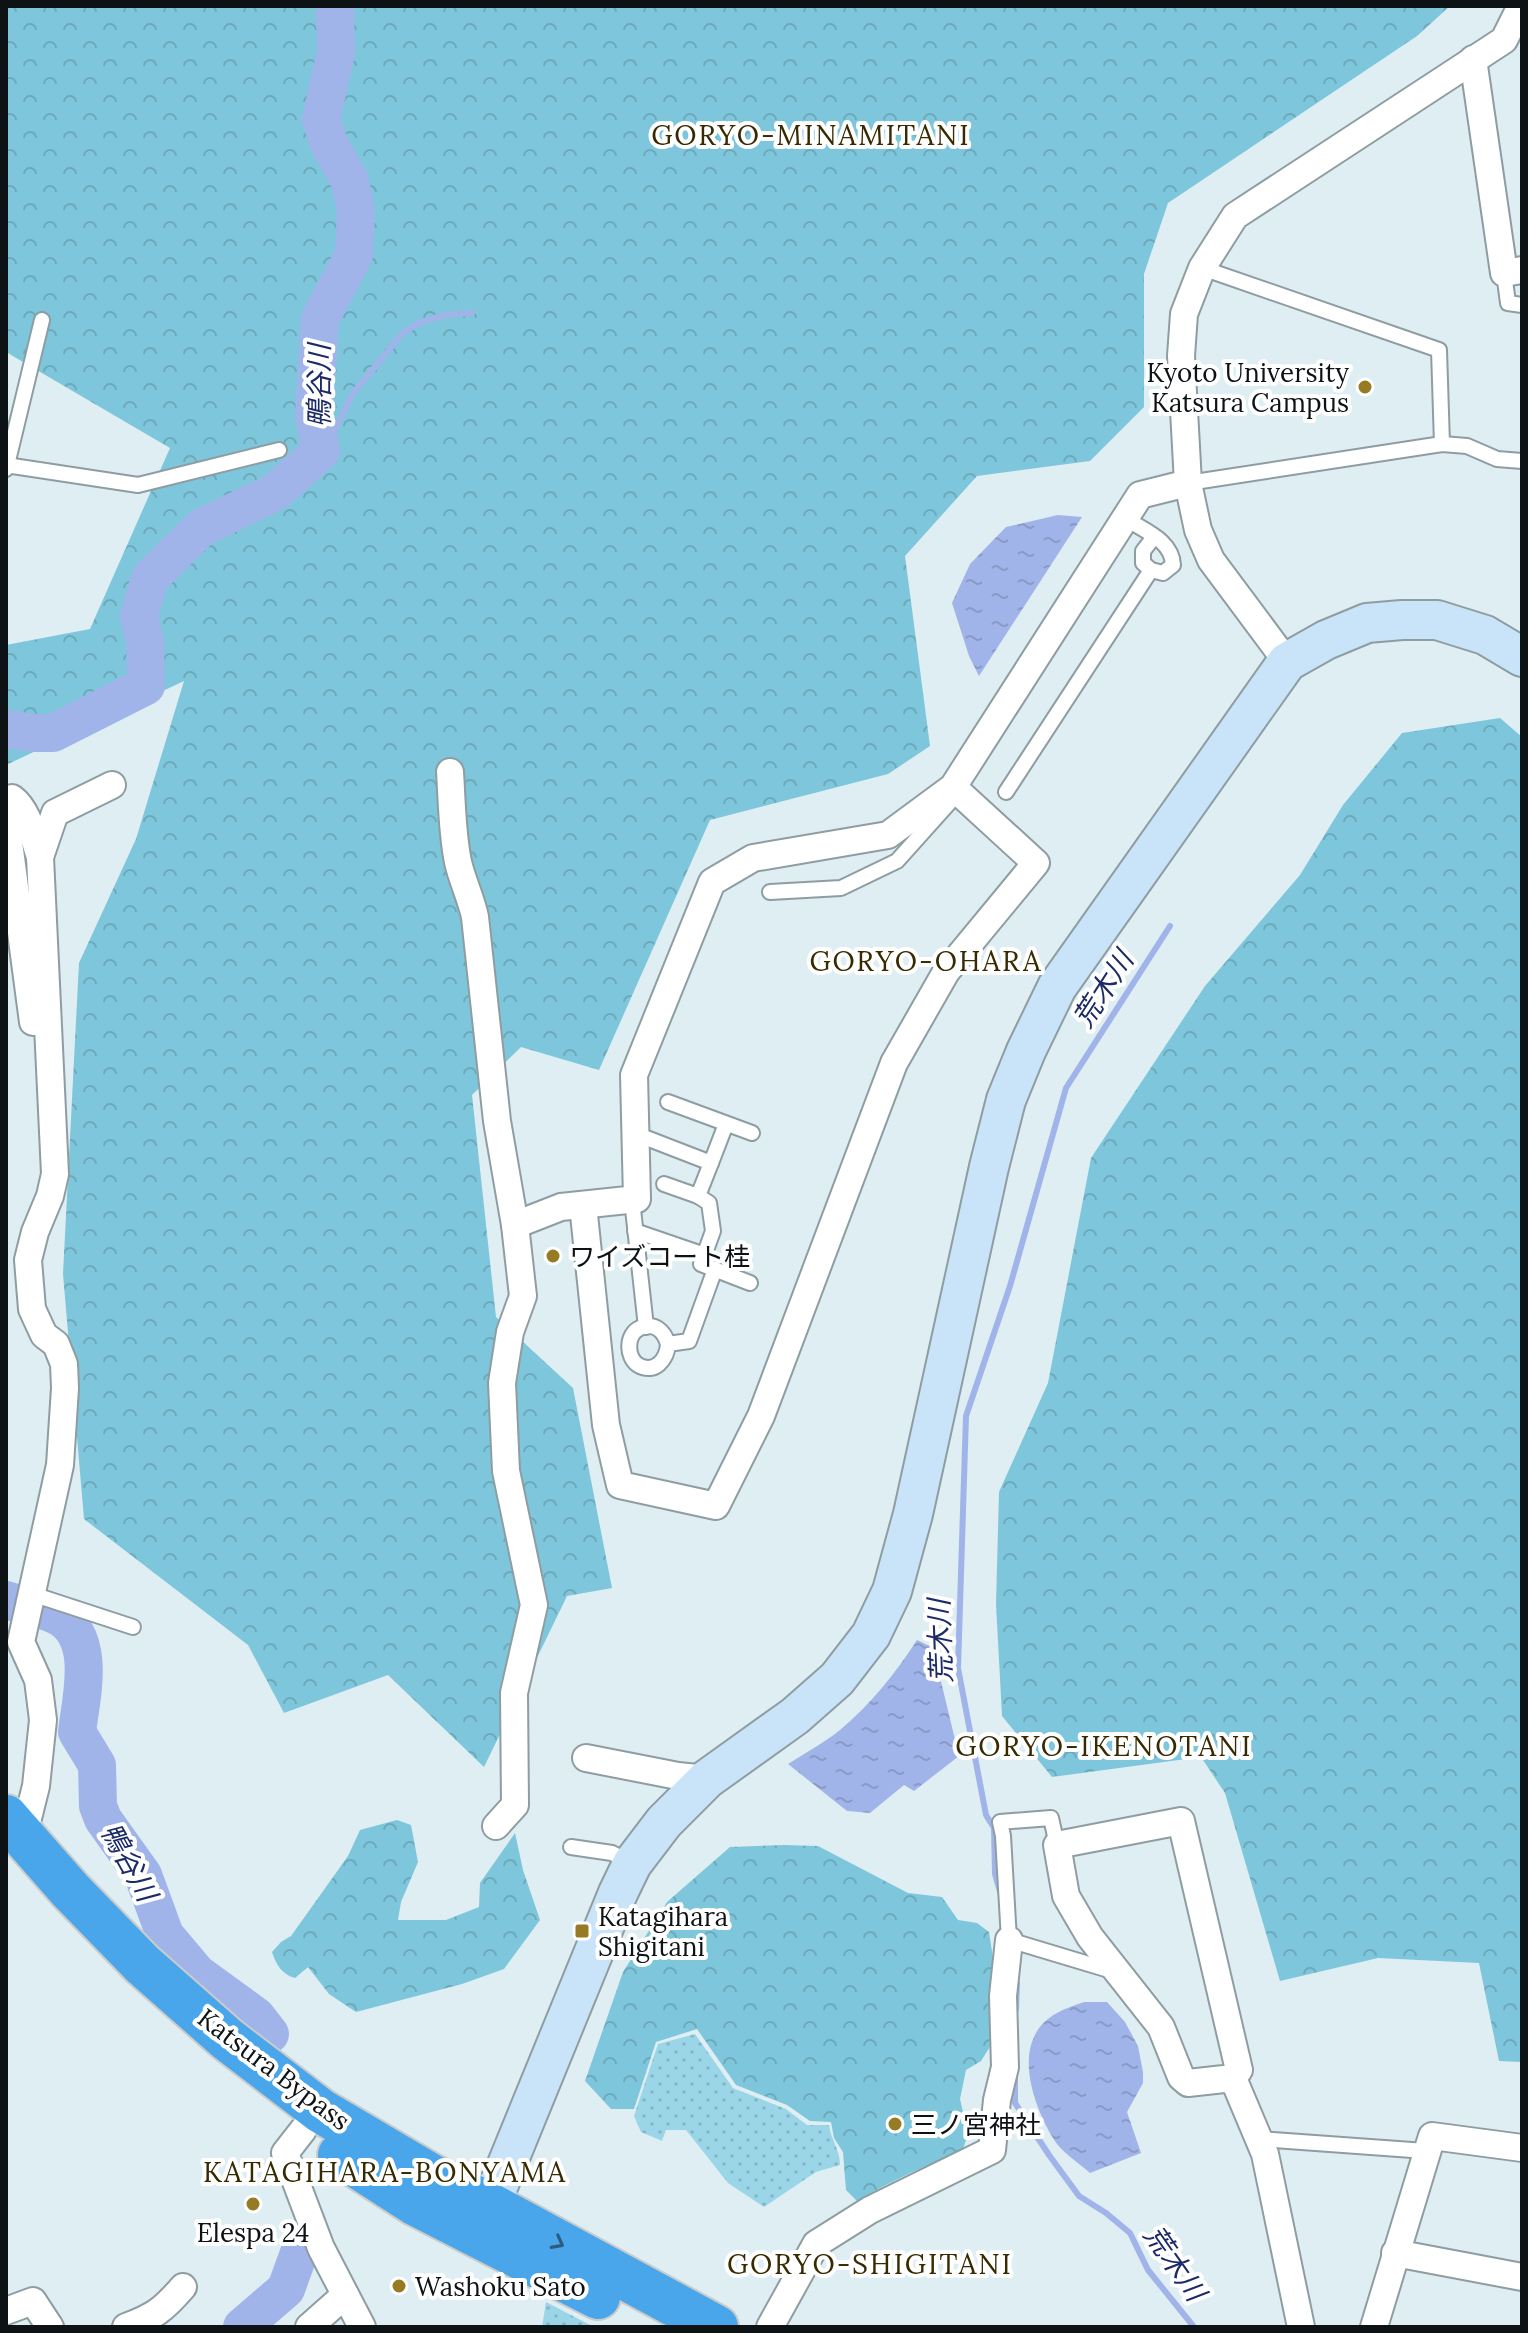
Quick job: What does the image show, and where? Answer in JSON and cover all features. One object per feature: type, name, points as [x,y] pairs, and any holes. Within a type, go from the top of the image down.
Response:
[{"type":"highway","name":"Katsura Bypass","points":[[9,1837],[123,1980],[210,2058],[303,2130],[416,2204],[484,2221],[716,2327]]},
{"type":"highway","name":"Katsura Bypass","points":[[9,1837],[70,1890],[142,1964],[227,2039],[321,2111],[433,2177],[484,2221],[658,2327]]},
{"type":"street","points":[[1287,662],[1211,560],[1198,530],[1188,483],[1181,356],[1184,314],[1202,268],[1235,216],[1504,40],[1521,6]]},
{"type":"street","points":[[1473,59],[1513,272]]},
{"type":"street","points":[[515,1225],[561,1207],[637,1199],[634,1075],[712,882],[753,858],[888,835],[953,787],[1140,495],[1188,483]]},
{"type":"street","points":[[484,2221],[632,1864],[664,1822],[707,1779],[795,1716],[837,1679],[871,1635],[892,1591],[913,1514],[1006,1100],[1057,987],[1287,662],[1326,640],[1367,623],[1402,620],[1437,620],[1485,635],[1522,657]]},
{"type":"street","points":[[450,772],[455,842],[475,917],[497,1121],[515,1225],[523,1296],[510,1332],[502,1383],[506,1471],[534,1605],[514,1693],[515,1805],[496,1826]]},
{"type":"street","points":[[40,857],[55,813],[112,785]]},
{"type":"street","points":[[583,1205],[606,1425],[620,1485],[716,1506],[761,1416],[894,1063],[946,972],[1036,863],[953,787]]},
{"type":"street","points":[[6,800],[12,798],[19,803],[29,822],[40,857],[55,1174],[28,1260],[32,1309],[44,1335],[56,1344],[64,1364],[65,1388],[60,1465],[21,1642],[38,1680],[43,1720],[36,1786],[28,1818],[9,1837]]},
{"type":"street","points":[[6,820],[36,1048],[52,1099]]},
{"type":"street","points":[[586,1758],[707,1779]]},
{"type":"street","points":[[1181,1821],[1239,2070],[1233,2078],[1188,2083],[1181,2077],[1161,2027],[1090,1937],[1066,1896],[1057,1845],[1181,1821]]},
{"type":"street","points":[[770,2327],[816,2244],[870,2210],[992,2150],[997,2100],[1005,2067],[1003,1996],[1009,1940]]},
{"type":"street","points":[[1233,2078],[1265,2154],[1301,2327]]},
{"type":"street","points":[[303,2130],[285,2153],[321,2248],[362,2327]]},
{"type":"street","points":[[1374,2327],[1432,2136],[1522,2148]]},
{"type":"street","points":[[1395,2253],[1522,2277]]},
{"type":"street","points":[[144,2324],[164,2309],[183,2287]]},
{"type":"street","points":[[309,2327],[345,2295]]},
{"type":"street","points":[[6,2311],[33,2301],[50,2327]]},
{"type":"lane","points":[[1202,268],[1439,350],[1442,444]]},
{"type":"lane","points":[[1513,272],[1508,303],[1522,305]]},
{"type":"lane","points":[[42,320],[6,467],[138,485],[279,450]]},
{"type":"lane","points":[[1188,483],[1442,444],[1467,446],[1497,459],[1522,461]]},
{"type":"lane","points":[[1125,518],[1165,543],[1172,553],[1173,565],[1163,573],[1151,570],[1143,563],[1143,551],[1154,537]]},
{"type":"lane","points":[[1006,792],[1151,570]]},
{"type":"lane","points":[[770,892],[841,888],[897,861],[949,803],[953,787]]},
{"type":"lane","points":[[668,1102],[752,1133]]},
{"type":"lane","points":[[698,1196],[726,1124]]},
{"type":"lane","points":[[636,1134],[711,1163]]},
{"type":"lane","points":[[664,1184],[709,1203],[713,1231],[701,1264],[750,1283]]},
{"type":"lane","points":[[632,1200],[646,1327]]},
{"type":"lane","points":[[635,1231],[705,1255]]},
{"type":"lane","points":[[668,1344],[689,1341],[715,1269]]},
{"type":"lane","points":[[652,1326],[660,1329],[668,1344],[663,1362],[646,1367],[637,1364],[630,1355],[632,1334],[640,1328],[652,1326]]},
{"type":"lane","points":[[30,1601],[133,1627]]},
{"type":"lane","points":[[1057,1845],[1051,1818],[1000,1822],[1009,1940],[1120,1973]]},
{"type":"lane","points":[[571,1847],[612,1853],[632,1864]]},
{"type":"lane","points":[[1259,2139],[1426,2151]]},
{"type":"shaded area","points":[[695,2034],[733,2088],[786,2109],[807,2125],[829,2125],[840,2165],[816,2172],[764,2207],[728,2183],[686,2130],[666,2130],[662,2141],[641,2132],[634,2116],[658,2044]]},
{"type":"shaded area","points":[[546,2302],[594,2327],[542,2327]]},
{"type":"green space","points":[[6,6],[1450,6],[1417,36],[1168,203],[1144,274],[1144,407],[1090,461],[977,476],[905,556],[930,746],[888,774],[710,820],[599,1070],[521,1047],[472,1095],[496,1317],[573,1388],[612,1588],[567,1596],[484,1767],[388,1675],[284,1713],[248,1645],[84,1519],[63,1274],[79,963],[136,839],[184,681],[6,765],[6,645],[90,629],[170,448],[6,352]]},
{"type":"green space","points":[[1500,718],[1522,737],[1522,2062],[1499,2061],[1479,1963],[1378,1958],[1280,1981],[1225,1793],[1201,1757],[1052,1777],[1002,1716],[996,1604],[999,1492],[1048,1383],[1091,1158],[1205,986],[1300,875],[1343,805],[1402,733]]},
{"type":"green space","points":[[397,1820],[411,1825],[418,1862],[401,1902],[398,1920],[446,1920],[479,1907],[480,1883],[515,1833],[523,1870],[540,1920],[504,1969],[462,1984],[356,2012],[329,1994],[308,1967],[295,1978],[283,1972],[272,1952],[291,1936],[348,1856],[360,1830]]},
{"type":"green space","points":[[818,1846],[908,1893],[942,1897],[958,1920],[977,1923],[989,1932],[993,1958],[993,2042],[981,2061],[966,2070],[960,2099],[968,2134],[962,2152],[908,2174],[857,2201],[846,2190],[843,2152],[834,2138],[831,2122],[810,2121],[787,2105],[736,2085],[697,2029],[656,2042],[634,2109],[611,2109],[585,2081],[623,1972],[667,1902],[730,1847]]},
{"type":"water","points":[[1058,515],[1082,517],[979,676],[969,656],[952,603],[970,564],[1006,527]]},
{"type":"water","points":[[917,1640],[940,1651],[938,1669],[959,1756],[914,1791],[904,1785],[870,1813],[847,1811],[788,1764],[828,1739],[862,1710]]},
{"type":"water","points":[[1084,2002],[1107,2002],[1125,2022],[1138,2046],[1143,2072],[1143,2083],[1127,2112],[1141,2153],[1090,2173],[1057,2144],[1050,2133],[1033,2092],[1029,2063],[1034,2037],[1043,2024],[1062,2011]]},
{"type":"waterway","name":"鴨谷川","points":[[6,729],[53,733],[146,686],[145,642],[139,616],[150,578],[201,528],[275,492],[321,451],[314,414],[320,319],[354,255],[356,211],[350,181],[329,144],[321,119],[336,53],[335,6]]},
{"type":"waterway","points":[[321,451],[352,395],[401,335],[418,323],[445,315],[472,313]]},
{"type":"waterway","name":"荒木川","points":[[1001,1895],[995,1874],[994,1828],[986,1815],[958,1668],[966,1416],[1010,1286],[1066,1088],[1170,926]]},
{"type":"waterway","name":"鴨谷川","points":[[6,1600],[53,1614],[71,1627],[78,1639],[84,1670],[77,1732],[97,1765],[98,1806],[103,1819],[143,1875],[165,1935],[197,1973],[256,2016],[270,2034]]},
{"type":"waterway","name":"荒木川","points":[[1016,2009],[1017,1984]]},
{"type":"waterway","name":"荒木川","points":[[1015,2076],[1015,2103],[1049,2155],[1079,2196],[1130,2233],[1148,2270],[1194,2327]]},
{"type":"waterway","name":"鴨谷川","points":[[242,2327],[286,2289],[304,2239]]},
{"type":"place","name":"Kyoto University Katsura Campus","points":[[1365,387]]},
{"type":"place","name":"ワイズコート桂","points":[[553,1256]]},
{"type":"place","name":"Katagihara Shigitani","points":[[582,1931]]},
{"type":"place","name":"三ノ宮神社","points":[[895,2124]]},
{"type":"place","name":"Elespa 24","points":[[253,2204]]},
{"type":"place","name":"Washoku Sato","points":[[399,2286]]},
{"type":"district","name":"GORYO-MINAMITANI","points":[[811,135]]},
{"type":"district","name":"GORYO-OHARA","points":[[926,961]]},
{"type":"district","name":"GORYO-IKENOTANI","points":[[1104,1746]]},
{"type":"district","name":"KATAGIHARA-BONYAMA","points":[[385,2172]]},
{"type":"district","name":"GORYO-SHIGITANI","points":[[870,2264]]}]
